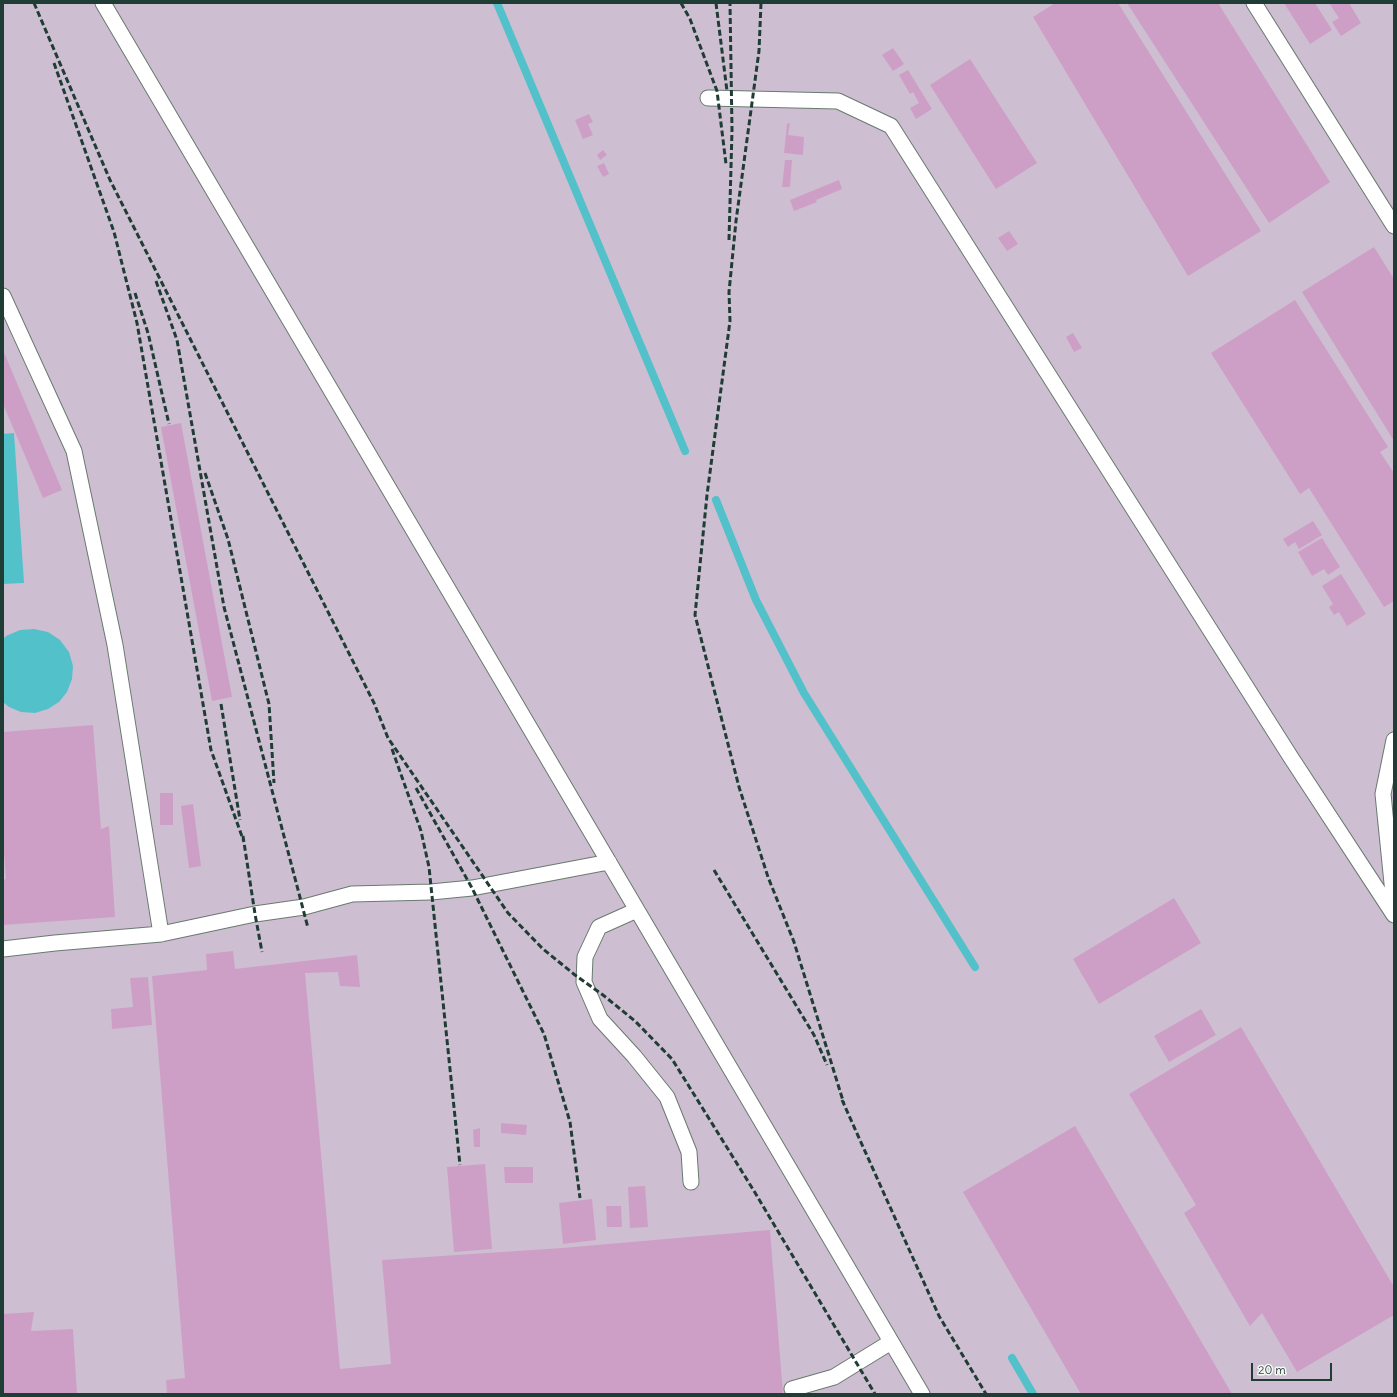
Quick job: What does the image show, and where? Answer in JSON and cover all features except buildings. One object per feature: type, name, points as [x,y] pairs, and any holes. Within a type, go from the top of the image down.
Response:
[{"type":"lane","points":[[103,3],[922,1394]]},
{"type":"lane","points":[[1254,3],[1394,226]]},
{"type":"lane","points":[[708,98],[838,101],[891,126],[1286,749],[1394,915]]},
{"type":"lane","points":[[3,296],[74,451],[114,646],[161,934]]},
{"type":"lane","points":[[1394,740],[1383,794],[1394,903]]},
{"type":"lane","points":[[3,949],[161,934],[254,914],[304,907],[352,894],[431,892],[472,888],[609,862]]},
{"type":"lane","points":[[637,910],[599,928],[585,957],[584,982],[600,1019],[634,1056],[667,1097],[689,1152],[691,1182]]},
{"type":"lane","points":[[792,1389],[834,1377],[891,1342]]},
{"type":"shaded area","points":[[3,3],[1394,3],[1394,1394],[3,1394]]},
{"type":"water","points":[[14,433],[24,583],[3,584],[3,434]]},
{"type":"water","points":[[34,629],[48,632],[60,640],[69,652],[73,666],[72,679],[67,692],[59,702],[48,709],[35,713],[21,712],[9,707],[3,702],[3,639],[6,636],[20,630]]},
{"type":"waterway","points":[[497,3],[685,451]]},
{"type":"waterway","points":[[716,500],[756,600],[804,693],[975,967]]},
{"type":"waterway","points":[[1012,1358],[1033,1394]]},
{"type":"railway","points":[[34,3],[110,180],[374,703],[388,738],[508,913],[543,949],[635,1021],[672,1059],[754,1191],[875,1394]]},
{"type":"railway","points":[[681,3],[690,19],[717,91],[726,164]]},
{"type":"railway","points":[[716,3],[727,91]]},
{"type":"railway","points":[[729,240],[732,130],[730,3]]},
{"type":"railway","points":[[761,3],[759,51],[736,221],[729,292],[730,321],[707,495],[695,615],[739,787],[768,877],[794,942],[844,1104]]},
{"type":"railway","points":[[54,63],[114,232],[137,323],[211,750],[244,842]]},
{"type":"railway","points":[[156,281],[177,340],[224,607],[308,928]]},
{"type":"railway","points":[[135,293],[148,333],[169,424]]},
{"type":"railway","points":[[205,473],[228,539],[269,704],[274,783]]},
{"type":"railway","points":[[221,704],[240,820]]},
{"type":"railway","points":[[392,749],[421,831],[429,867],[460,1165]]},
{"type":"railway","points":[[416,788],[472,888],[544,1034],[570,1122],[580,1198]]},
{"type":"railway","points":[[243,836],[262,952]]},
{"type":"railway","points":[[714,870],[814,1035],[827,1065]]},
{"type":"railway","points":[[842,1100],[939,1316],[986,1394]]}]
